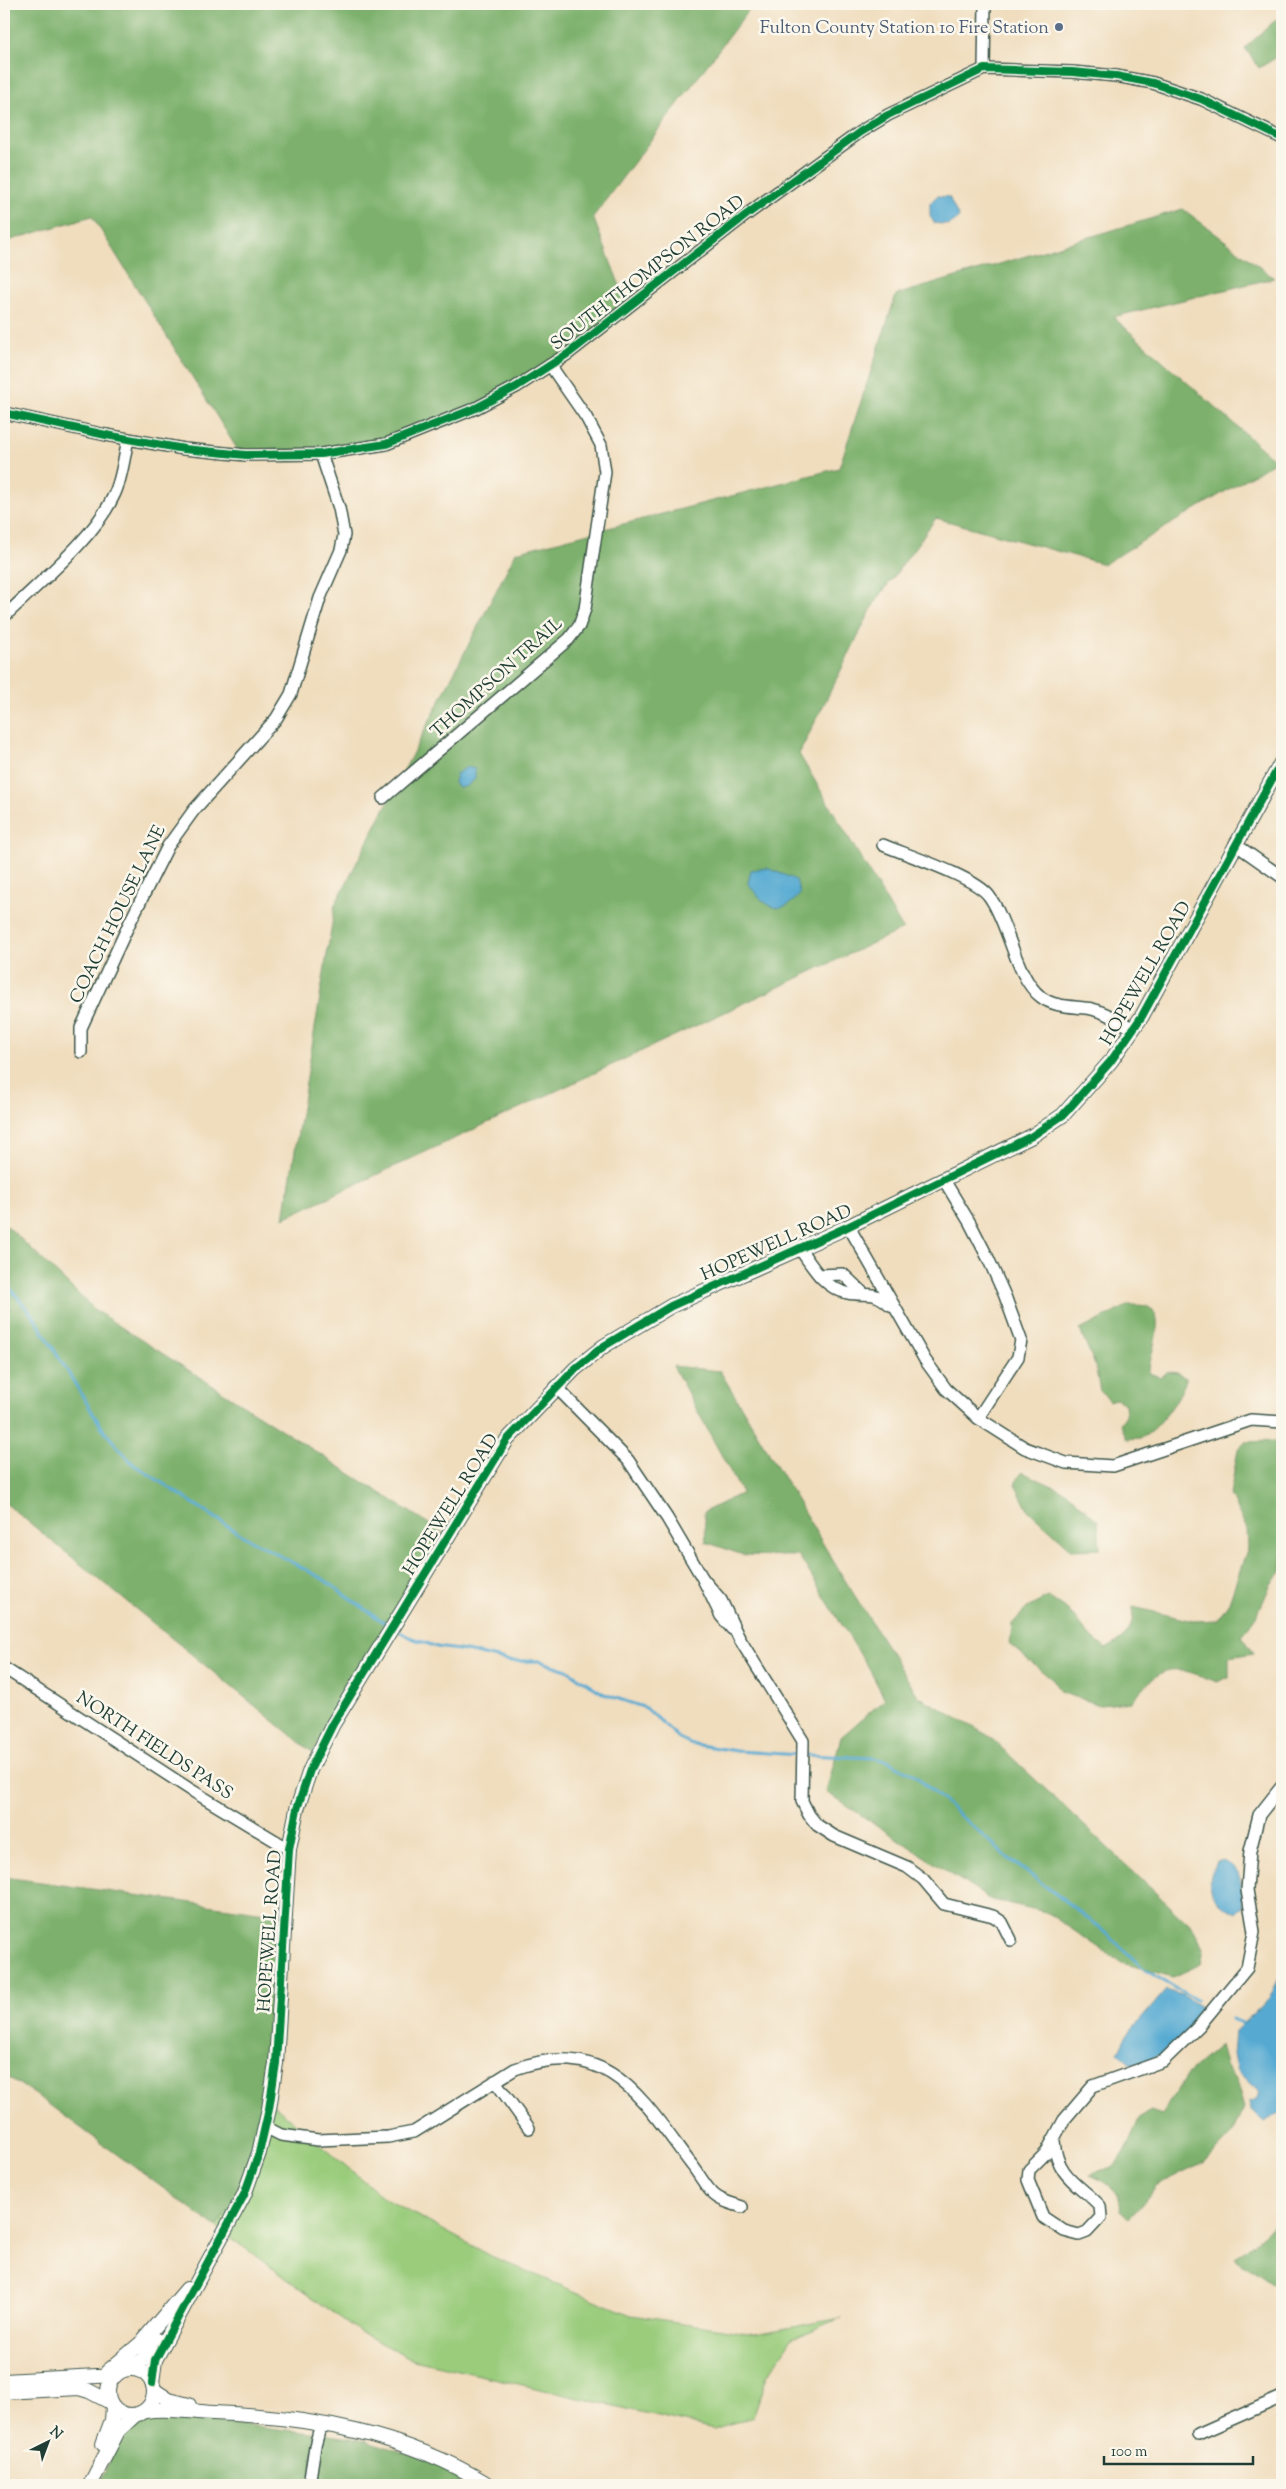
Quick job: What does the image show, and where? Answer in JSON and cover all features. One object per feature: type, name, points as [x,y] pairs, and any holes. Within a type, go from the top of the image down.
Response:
[{"type":"street","points":[[984,69],[986,4]]},
{"type":"street","name":"SOUTH THOMPSON ROAD","points":[[4,413],[184,449],[246,455],[321,454],[386,444],[476,408],[550,366],[718,239],[746,215],[860,132],[888,115],[984,69],[1081,73],[1116,76],[1153,83],[1201,99],[1282,138]]},
{"type":"street","name":"THOMPSON TRAIL","points":[[383,798],[569,640],[579,626],[585,608],[605,472],[601,445],[586,417],[550,366]]},
{"type":"street","points":[[4,617],[84,538],[102,517],[115,494],[128,439]]},
{"type":"street","name":"COACH HOUSE LANE","points":[[80,1052],[81,1028],[130,922],[168,846],[194,810],[276,719],[290,694],[320,598],[341,550],[344,535],[339,508],[321,454]]},
{"type":"street","name":"HOPEWELL ROAD","points":[[153,2387],[155,2360],[244,2195],[259,2153],[276,2063],[289,1849],[297,1809],[310,1770],[333,1724],[503,1447],[516,1429],[556,1387],[604,1346],[640,1323],[671,1306],[849,1227],[1032,1136],[1063,1115],[1111,1061],[1133,1029],[1282,761]]},
{"type":"street","points":[[1235,844],[1282,877]]},
{"type":"street","points":[[883,845],[983,890],[996,908],[1027,980],[1041,997],[1050,1002],[1092,1009],[1109,1015],[1133,1029]]},
{"type":"street","points":[[944,1180],[970,1223],[988,1258],[1012,1311],[1021,1340],[1018,1357],[978,1418]]},
{"type":"street","points":[[849,1227],[925,1360],[946,1389],[978,1418],[1025,1448],[1066,1463],[1113,1466],[1251,1420],[1282,1422]]},
{"type":"street","points":[[800,1249],[819,1275],[830,1286],[847,1293],[880,1296],[896,1311]]},
{"type":"street","points":[[819,1275],[843,1274],[863,1293]]},
{"type":"street","points":[[556,1387],[628,1460],[649,1490],[703,1580],[721,1600],[739,1638],[803,1741],[805,1763],[802,1801],[817,1825],[834,1836],[907,1867],[923,1880],[944,1904],[993,1916],[1002,1922],[1011,1940]]},
{"type":"street","name":"NORTH FIELDS PASS","points":[[4,1668],[191,1790],[289,1849]]},
{"type":"street","points":[[1054,2141],[1058,2165],[1069,2179],[1100,2206],[1100,2217],[1087,2232],[1079,2235],[1064,2232],[1043,2217],[1028,2180],[1029,2170],[1046,2153],[1064,2120],[1092,2086],[1163,2061],[1219,2004],[1247,1968],[1254,1932],[1248,1890],[1250,1851],[1260,1815],[1282,1786]]},
{"type":"street","points":[[265,2127],[281,2135],[318,2140],[388,2137],[414,2132],[515,2069],[533,2063],[574,2059],[604,2069],[618,2077],[638,2094],[716,2197],[742,2207]]},
{"type":"street","points":[[496,2081],[529,2128]]},
{"type":"street","name":"HOPEWELL ROAD","points":[[116,2373],[139,2363],[148,2354],[188,2288],[200,2274]]},
{"type":"street","points":[[85,2485],[109,2429],[111,2404],[108,2387],[116,2373],[188,2288]]},
{"type":"street","points":[[4,2381],[143,2372],[153,2387],[179,2403],[239,2414]]},
{"type":"street","points":[[90,2485],[118,2431],[140,2413],[154,2398],[153,2387]]},
{"type":"street","points":[[4,2392],[79,2388],[89,2390],[123,2414],[164,2409],[239,2414],[321,2424],[376,2435],[422,2450],[489,2485]]},
{"type":"street","points":[[1198,2434],[1282,2397]]},
{"type":"street","points":[[308,2485],[321,2424]]},
{"type":"green space","points":[[4,4],[753,4],[593,217],[629,309],[505,399],[450,425],[346,451],[239,452],[92,216],[4,242]]},
{"type":"green space","points":[[1282,14],[1282,54],[1259,68],[1245,48]]},
{"type":"green space","points":[[1183,209],[1274,278],[1113,317],[1276,461],[1104,564],[936,518],[874,604],[799,754],[903,929],[284,1218],[335,905],[516,552],[839,468],[896,295]]},
{"type":"green space","points":[[4,1223],[96,1311],[443,1533],[313,1753],[4,1502]]},
{"type":"green space","points":[[1129,1305],[1146,1306],[1153,1311],[1156,1317],[1156,1335],[1149,1373],[1160,1377],[1167,1372],[1179,1373],[1186,1379],[1175,1402],[1156,1427],[1143,1437],[1127,1439],[1120,1424],[1126,1415],[1125,1404],[1116,1399],[1110,1401],[1100,1391],[1095,1365],[1080,1330]]},
{"type":"green space","points":[[673,1366],[720,1371],[838,1569],[918,1696],[989,1736],[1193,1928],[1204,1948],[1201,1964],[1173,1977],[1122,1963],[1046,1912],[989,1899],[826,1792],[841,1737],[885,1699],[868,1667],[799,1556],[743,1555],[706,1542],[704,1512],[742,1493]]},
{"type":"green space","points":[[1278,1441],[1282,1443],[1282,1571],[1271,1584],[1258,1613],[1242,1636],[1254,1653],[1229,1657],[1229,1677],[1217,1682],[1189,1672],[1169,1670],[1152,1679],[1131,1702],[1100,1705],[1060,1692],[1054,1681],[1010,1645],[1012,1624],[1027,1608],[1048,1597],[1068,1610],[1089,1635],[1106,1649],[1119,1641],[1127,1633],[1132,1622],[1133,1607],[1193,1621],[1217,1620],[1229,1602],[1248,1547],[1247,1529],[1230,1495],[1238,1449],[1246,1442]]},
{"type":"green space","points":[[1022,1472],[1068,1493],[1098,1521],[1100,1549],[1072,1550],[1028,1510],[1015,1484]]},
{"type":"green space","points":[[4,1877],[287,1916],[267,2063],[265,2098],[249,2182],[216,2227],[36,2095],[4,2074]]},
{"type":"green space","points":[[1220,2045],[1225,2066],[1236,2081],[1244,2108],[1231,2135],[1205,2162],[1157,2186],[1129,2219],[1120,2211],[1119,2198],[1112,2188],[1090,2175],[1114,2166],[1124,2153],[1140,2117],[1151,2111],[1161,2115],[1188,2073]]},
{"type":"green space","points":[[265,2098],[384,2198],[493,2257],[631,2315],[755,2334],[841,2318],[792,2339],[767,2376],[753,2417],[714,2429],[414,2360],[360,2332],[216,2227],[249,2182]]},
{"type":"green space","points":[[1282,2219],[1282,2291],[1235,2258]]},
{"type":"green space","points":[[163,2415],[361,2439],[450,2467],[472,2485],[98,2485],[119,2442],[134,2425]]},
{"type":"water","points":[[937,196],[949,197],[959,218],[949,225],[934,223],[930,216],[930,203]]},
{"type":"water","points":[[467,767],[475,769],[475,779],[467,786],[459,788],[454,783],[456,774]]},
{"type":"water","points":[[767,868],[796,880],[800,894],[792,902],[778,908],[771,906],[759,897],[748,883],[751,870]]},
{"type":"water","points":[[1223,1860],[1235,1869],[1240,1879],[1243,1906],[1236,1913],[1220,1903],[1211,1893],[1210,1880],[1212,1872],[1216,1862]]},
{"type":"water","points":[[1282,1972],[1282,2112],[1264,2122],[1251,2110],[1250,2102],[1255,2101],[1260,2093],[1237,2071],[1233,2056],[1235,2031],[1269,1999]]},
{"type":"water","points":[[1166,1990],[1182,1995],[1201,2007],[1202,2013],[1172,2046],[1154,2058],[1132,2065],[1118,2053],[1125,2038]]},
{"type":"waterway","points":[[4,1281],[34,1317],[104,1431],[133,1464],[245,1537],[323,1579],[389,1626]]},
{"type":"waterway","points":[[395,1629],[409,1637],[437,1647],[466,1651],[510,1661],[539,1661],[567,1670],[604,1694],[646,1708],[679,1738],[692,1744],[736,1751],[800,1755]]},
{"type":"waterway","points":[[806,1755],[873,1758],[888,1761],[914,1775],[1008,1858],[1102,1929],[1145,1970],[1196,2000]]},
{"type":"waterway","points":[[1232,2019],[1242,2023]]},
{"type":"cycle path","points":[[4,413],[106,435],[184,449],[246,455],[321,454],[386,444],[476,408],[516,387],[569,353],[746,215],[860,132],[888,115],[984,69],[1072,72],[1116,76],[1153,83],[1201,99],[1282,138]]},
{"type":"cycle path","points":[[152,2383],[155,2360],[244,2195],[259,2153],[269,2109],[276,2063],[289,1849],[297,1809],[310,1770],[333,1724],[507,1440],[575,1369],[604,1346],[671,1306],[845,1228],[1032,1136],[1063,1115],[1111,1061],[1142,1016],[1282,761]]},
{"type":"place","name":"Fulton County Station 10 Fire Station","points":[[1059,27]]}]
